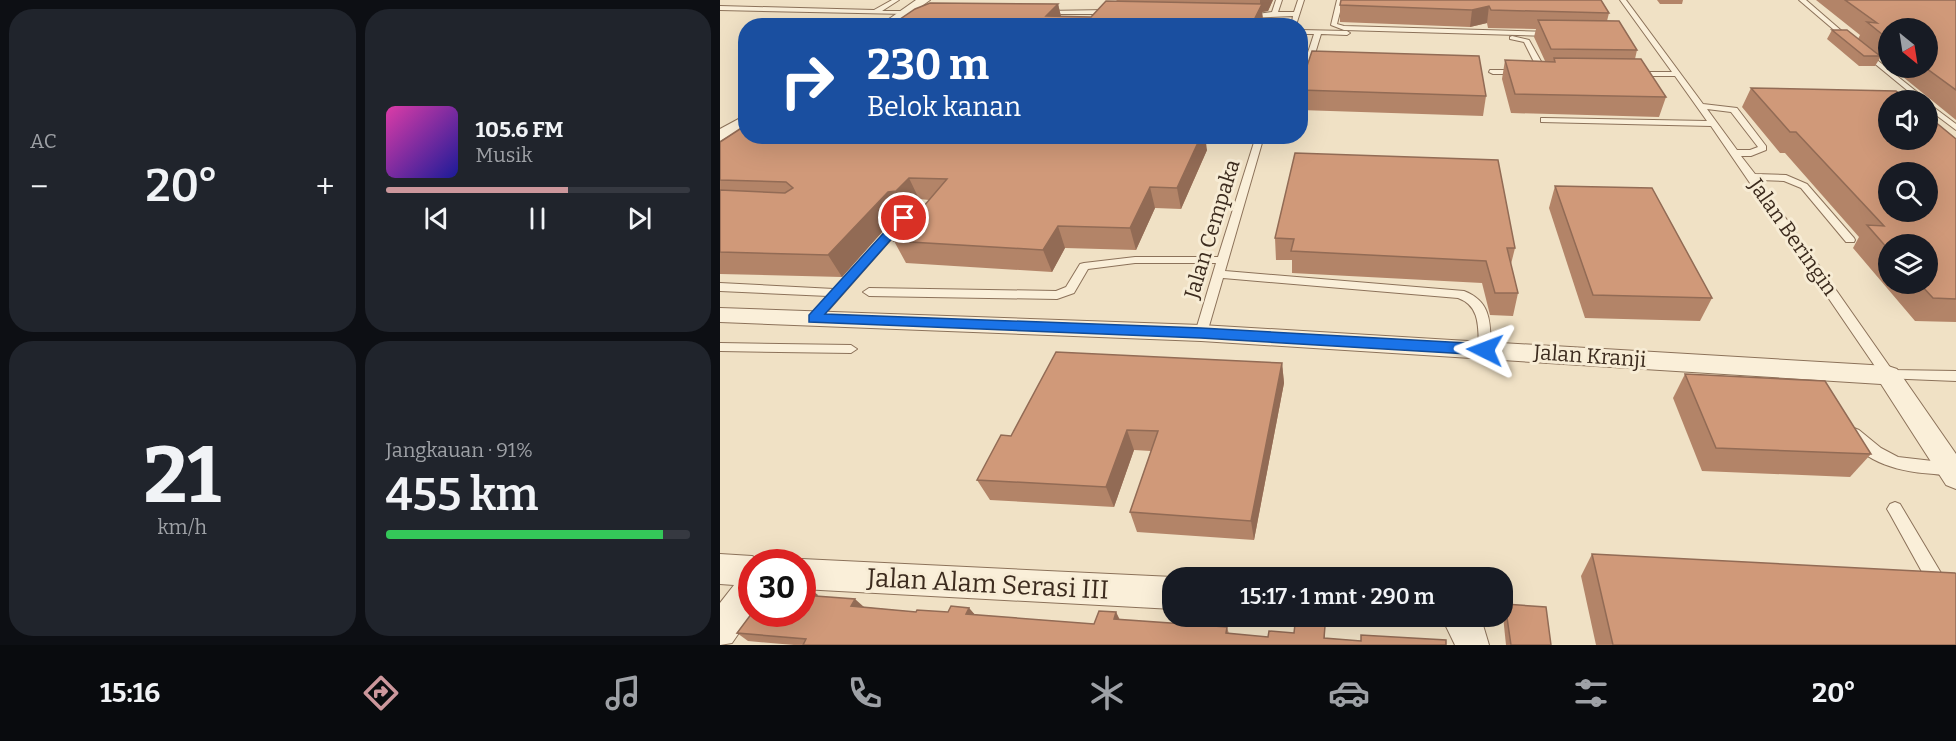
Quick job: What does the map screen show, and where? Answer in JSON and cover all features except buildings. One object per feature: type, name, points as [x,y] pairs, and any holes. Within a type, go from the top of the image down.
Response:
[{"type":"street","points":[[897,18],[923,5]]},
{"type":"street","points":[[720,136],[738,126]]},
{"type":"street","name":"Jalan Kranji","points":[[720,315],[1201,333],[1888,375]]},
{"type":"street","name":"Jalan Beringin","points":[[1888,375],[1953,473]]},
{"type":"street","points":[[720,569],[738,571]]},
{"type":"street","name":"Jalan Alam Serasi III","points":[[816,575],[1162,592]]},
{"type":"street","points":[[720,631],[738,606]]},
{"type":"street","points":[[1465,627],[1472,637],[1472,645]]},
{"type":"lane","points":[[720,7],[734,0]]},
{"type":"lane","points":[[740,9],[758,0]]},
{"type":"lane","points":[[877,11],[896,0]]},
{"type":"lane","points":[[1274,14],[1279,0]]},
{"type":"lane","points":[[1295,18],[1301,0]]},
{"type":"lane","points":[[1340,0],[1334,25],[1344,28],[1556,34]]},
{"type":"lane","name":"Jalan Beringin","points":[[1623,0],[1752,177],[1888,375]]},
{"type":"lane","points":[[1802,0],[1853,43]]},
{"type":"lane","points":[[1067,18],[1035,15],[1111,13],[1112,5]]},
{"type":"lane","points":[[720,7],[907,11]]},
{"type":"lane","points":[[1238,16],[1296,14]]},
{"type":"lane","points":[[1308,32],[1523,39],[1527,41],[1547,72],[1493,72]]},
{"type":"lane","points":[[1308,60],[1318,32]]},
{"type":"lane","points":[[1862,50],[1911,90]]},
{"type":"lane","points":[[1636,65],[1642,74]]},
{"type":"lane","points":[[1623,74],[1676,74]]},
{"type":"lane","points":[[1700,105],[1734,110],[1763,148],[1752,153],[1734,153]]},
{"type":"lane","points":[[1938,113],[1956,128]]},
{"type":"lane","points":[[1544,120],[1713,124]]},
{"type":"lane","name":"Jalan Cempaka","points":[[1201,333],[1258,144]]},
{"type":"lane","points":[[1752,177],[1786,178],[1804,186],[1850,240]]},
{"type":"lane","points":[[814,319],[904,218]]},
{"type":"lane","points":[[868,292],[1057,295],[1070,290],[1084,266],[1143,259],[1222,260]]},
{"type":"lane","points":[[1218,274],[1460,294],[1473,297],[1480,305],[1485,350]]},
{"type":"lane","points":[[720,287],[839,292]]},
{"type":"lane","points":[[720,347],[851,349]]},
{"type":"lane","name":"Jalan Kranji","points":[[1888,375],[1956,376]]},
{"type":"lane","points":[[1845,424],[1875,454],[1892,463],[1953,473]]},
{"type":"lane","points":[[1895,508],[1945,596]]},
{"type":"route","points":[[904,218],[814,319],[1201,333],[1485,350]]}]
